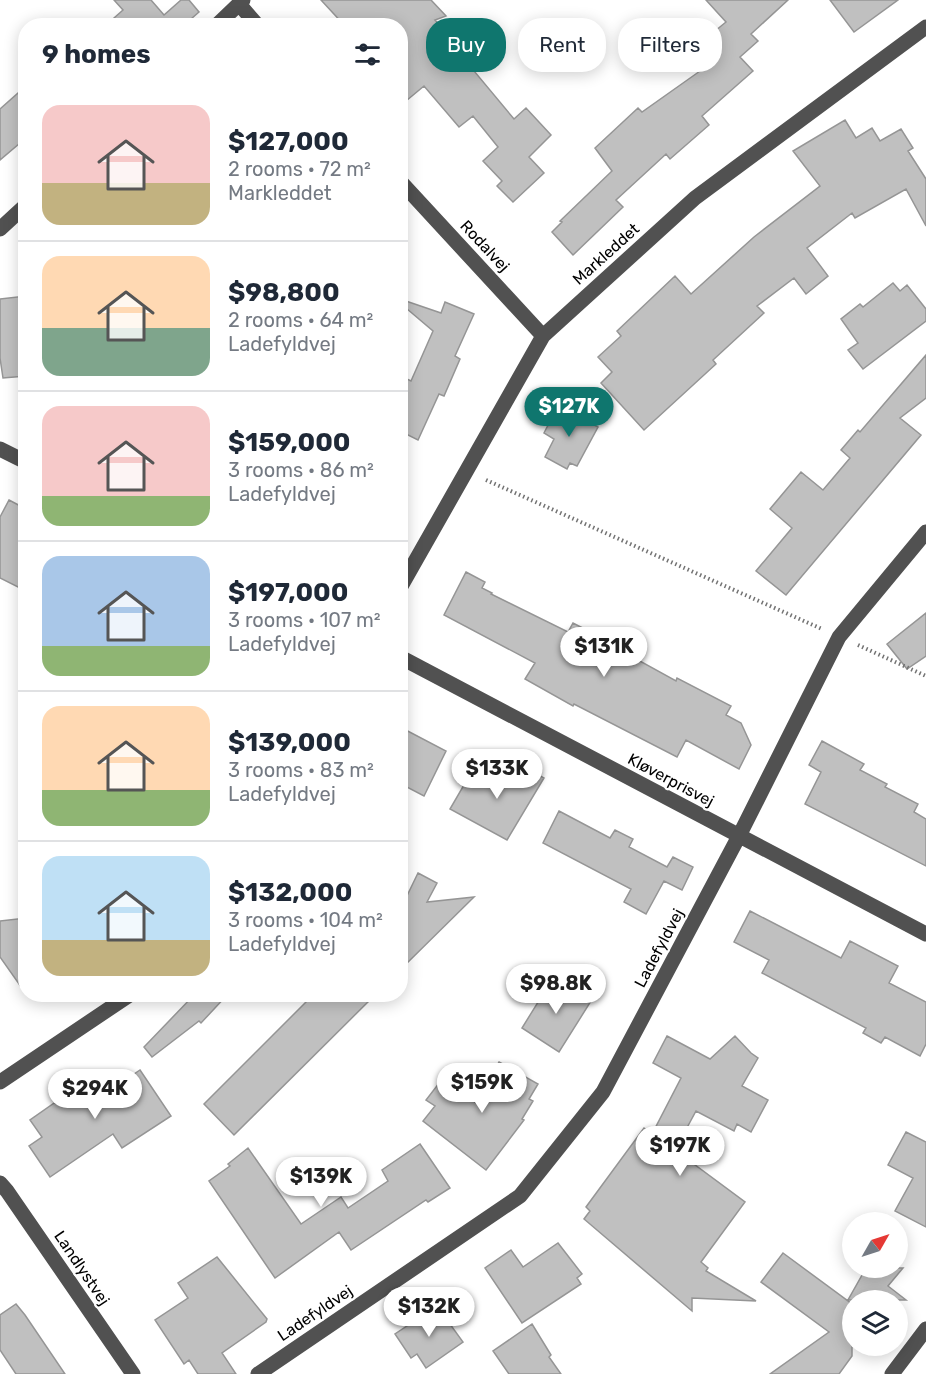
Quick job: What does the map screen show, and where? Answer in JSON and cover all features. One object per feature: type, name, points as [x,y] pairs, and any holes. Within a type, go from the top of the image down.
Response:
[{"type":"street","points":[[224,18],[241,2],[252,18]]},
{"type":"street","name":"Markleddet","points":[[408,574],[543,336],[695,198],[926,27]]},
{"type":"street","name":"Rodalvej","points":[[408,190],[543,336]]},
{"type":"street","points":[[0,229],[18,212]]},
{"type":"street","points":[[0,449],[18,458]]},
{"type":"street","name":"Ladefyldvej","points":[[258,1374],[520,1196],[603,1092],[739,836],[839,637],[926,532]]},
{"type":"street","name":"Kløverprisvej","points":[[408,661],[926,934]]},
{"type":"street","points":[[0,1083],[119,1002]]},
{"type":"street","name":"Landlystvej","points":[[0,1183],[133,1374]]},
{"type":"street","points":[[892,1374],[926,1329]]},
{"type":"path","points":[[466,471],[926,676]]},
{"type":"building","points":[[114,0],[151,0],[164,15],[181,0],[189,0],[199,12],[192,18],[114,18],[123,10]]},
{"type":"building","points":[[321,0],[431,0],[446,16],[426,18],[426,72],[475,72],[514,119],[526,108],[551,135],[529,157],[544,173],[513,202],[497,186],[502,181],[483,161],[498,147],[473,116],[459,127],[424,86],[408,99],[408,18],[338,18]]},
{"type":"building","points":[[706,0],[788,0],[751,34],[758,41],[740,57],[753,71],[702,116],[709,125],[670,159],[666,154],[616,200],[623,207],[573,255],[552,232],[562,222],[560,221],[612,171],[595,148],[638,108],[642,112],[699,72],[722,72],[722,25],[726,22]]},
{"type":"building","points":[[830,0],[898,0],[854,32]]},
{"type":"building","points":[[18,93],[18,145],[0,160],[0,109]]},
{"type":"building","points":[[845,120],[856,138],[872,128],[880,141],[901,129],[913,148],[908,151],[926,179],[926,226],[906,189],[855,218],[852,213],[807,248],[828,276],[806,294],[794,278],[757,306],[764,313],[713,360],[716,364],[644,430],[601,383],[612,372],[598,357],[621,336],[617,331],[675,276],[691,294],[754,237],[820,186],[793,151]]},
{"type":"building","points":[[893,283],[900,291],[907,285],[926,309],[926,321],[863,369],[848,350],[858,343],[841,319],[860,304],[863,307]]},
{"type":"building","points":[[18,297],[18,377],[3,378],[0,358],[0,299]]},
{"type":"building","points":[[408,302],[441,313],[445,302],[474,314],[455,356],[460,359],[444,396],[439,394],[418,440],[408,435],[408,380],[411,381],[433,331],[408,310]]},
{"type":"building","points":[[926,355],[926,398],[900,418],[921,435],[786,595],[756,571],[792,528],[770,509],[801,472],[823,490],[850,458],[841,450],[858,430],[860,432]]},
{"type":"building","points":[[558,406],[598,427],[577,466],[570,463],[567,469],[545,457],[554,439],[544,433]]},
{"type":"building","points":[[9,500],[18,505],[18,587],[0,578],[0,517]]},
{"type":"building","points":[[466,572],[485,582],[482,588],[491,594],[568,632],[573,623],[608,641],[611,636],[631,647],[627,654],[676,681],[677,678],[731,706],[726,715],[741,723],[751,745],[739,769],[686,740],[677,757],[574,704],[573,706],[525,679],[535,663],[444,615]]},
{"type":"building","points":[[926,613],[926,656],[907,669],[887,644]]},
{"type":"building","points":[[408,731],[446,751],[424,796],[408,788]]},
{"type":"building","points":[[822,741],[864,764],[860,770],[887,784],[885,787],[918,804],[914,812],[926,819],[926,866],[805,804],[821,772],[809,765]]},
{"type":"building","points":[[521,765],[544,778],[507,840],[450,809],[475,766],[506,783],[509,777],[514,779]]},
{"type":"building","points":[[559,811],[610,838],[615,830],[633,839],[629,847],[667,867],[673,857],[693,867],[682,890],[664,881],[646,914],[624,902],[631,889],[543,843]]},
{"type":"building","points":[[418,873],[437,883],[427,902],[474,897],[408,962],[408,894]]},
{"type":"building","points":[[750,911],[841,958],[850,941],[898,966],[889,983],[926,1002],[926,1044],[920,1056],[885,1037],[881,1043],[863,1033],[866,1028],[762,973],[769,960],[734,942]]},
{"type":"building","points":[[18,919],[18,983],[0,957],[0,921]]},
{"type":"building","points":[[553,978],[591,1001],[559,1052],[522,1028]]},
{"type":"building","points":[[187,1002],[221,1002],[201,1023],[199,1021],[152,1057],[144,1047]]},
{"type":"building","points":[[306,1002],[368,1002],[234,1135],[204,1104]]},
{"type":"building","points":[[667,1036],[710,1059],[735,1036],[758,1058],[742,1086],[768,1100],[751,1132],[737,1124],[734,1131],[696,1111],[675,1150],[745,1202],[701,1262],[708,1268],[706,1271],[756,1301],[692,1298],[692,1311],[584,1219],[590,1211],[586,1207],[644,1128],[652,1134],[681,1078],[653,1063]]},
{"type":"building","points":[[499,1062],[538,1084],[529,1099],[533,1101],[522,1119],[524,1120],[486,1170],[423,1121],[435,1106],[426,1100],[443,1078],[476,1103]]},
{"type":"building","points":[[140,1070],[171,1116],[122,1148],[113,1134],[50,1177],[29,1146],[42,1137],[30,1120],[97,1073],[109,1091]]},
{"type":"building","points":[[906,1132],[926,1142],[926,1227],[908,1218],[908,1212],[895,1211],[913,1178],[888,1165]]},
{"type":"building","points":[[420,1144],[450,1188],[428,1202],[426,1200],[351,1250],[339,1232],[275,1278],[209,1181],[230,1166],[228,1164],[248,1148],[301,1224],[341,1197],[348,1208],[388,1181],[382,1170]]},
{"type":"building","points":[[558,1243],[582,1274],[577,1278],[581,1284],[522,1323],[485,1268],[511,1250],[523,1267]]},
{"type":"building","points":[[783,1253],[842,1297],[842,1356],[852,1356],[839,1374],[770,1374],[829,1332],[761,1282]]},
{"type":"building","points":[[217,1257],[267,1319],[222,1353],[236,1374],[198,1374],[189,1360],[184,1364],[155,1320],[188,1298],[178,1283]]},
{"type":"building","points":[[860,1278],[895,1278],[888,1286],[893,1290],[854,1290]]},
{"type":"building","points":[[16,1304],[65,1374],[16,1374],[0,1350],[0,1315]]},
{"type":"building","points":[[434,1308],[439,1315],[442,1313],[463,1342],[426,1368],[417,1354],[411,1358],[395,1334]]},
{"type":"building","points":[[532,1324],[551,1355],[549,1357],[561,1374],[509,1374],[493,1351]]}]
